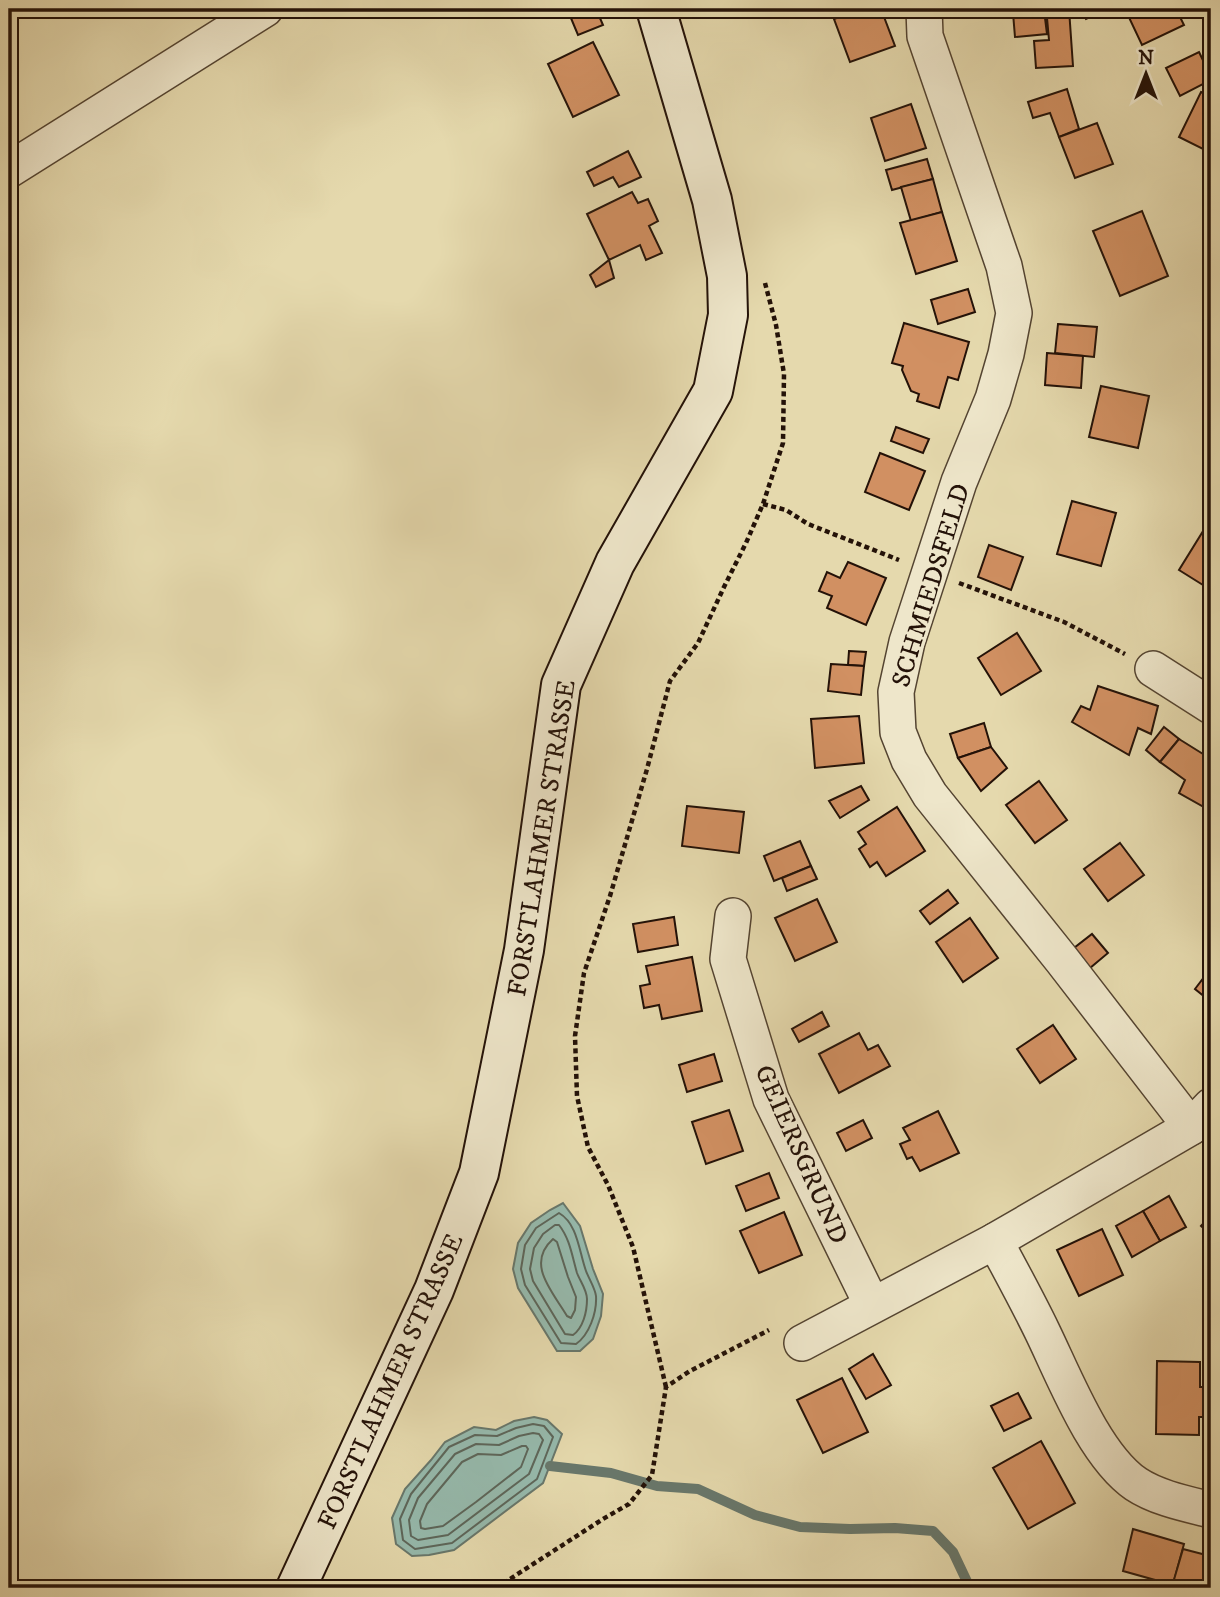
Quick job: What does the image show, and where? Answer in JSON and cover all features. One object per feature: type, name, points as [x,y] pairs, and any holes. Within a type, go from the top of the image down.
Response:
[{"type":"street","points":[[9,170],[265,9]]},
{"type":"street","name":"FORSTLAHMER STRASSE","points":[[296,1588],[434,1290],[479,1173],[524,950],[561,685],[615,563],[713,391],[728,315],[727,276],[712,200],[656,9]]},
{"type":"street","name":"SCHMIEDSFELD","points":[[924,9],[925,36],[1004,266],[1014,313],[993,399],[959,482],[907,642],[896,692],[898,732],[909,760],[930,795],[1062,960],[1201,1116]]},
{"type":"street","points":[[1153,669],[1211,706]]},
{"type":"street","name":"GEIERSGRUND","points":[[733,916],[728,959],[771,1099],[872,1305]]},
{"type":"street","points":[[789,1335],[872,1305],[995,1241],[1201,1116]]},
{"type":"street","points":[[995,1241],[1028,1302],[1085,1421],[1112,1461],[1136,1484],[1171,1500],[1211,1510]]},
{"type":"path","points":[[496,1588],[629,1504],[652,1475],[666,1387],[633,1247],[608,1185],[588,1147],[577,1096],[575,1036],[584,973],[610,897],[670,681],[698,643],[747,543],[783,443],[784,374],[776,325],[761,274]]},
{"type":"path","points":[[666,1387],[690,1371],[789,1335]]},
{"type":"water","points":[[563,1203],[580,1226],[603,1294],[601,1316],[593,1339],[580,1351],[557,1351],[518,1288],[513,1269],[518,1243],[531,1223]]},
{"type":"water","points":[[534,1417],[547,1420],[562,1434],[543,1483],[454,1550],[412,1556],[396,1544],[392,1518],[405,1489],[445,1442],[474,1427],[496,1430],[514,1421]]},
{"type":"building","points":[[596,9],[603,25],[578,35],[568,11]]},
{"type":"building","points":[[860,9],[881,9],[895,46],[850,62],[834,19]]},
{"type":"building","points":[[993,9],[1069,9],[1073,66],[1036,68],[1034,41],[1049,40],[1047,18],[1047,34],[1015,37],[1013,13],[993,14]]},
{"type":"building","points":[[1081,9],[1102,9],[1103,11],[1086,19]]},
{"type":"building","points":[[1125,9],[1176,9],[1184,25],[1142,45]]},
{"type":"building","points":[[593,42],[619,95],[573,117],[548,64]]},
{"type":"building","points":[[1199,52],[1211,80],[1180,96],[1166,68]]},
{"type":"building","points":[[1067,89],[1079,129],[1059,137],[1050,113],[1033,118],[1028,102]]},
{"type":"building","points":[[1201,92],[1211,97],[1211,153],[1179,137]]},
{"type":"building","points":[[911,104],[926,148],[885,161],[871,118]]},
{"type":"building","points":[[1097,123],[1113,164],[1075,178],[1059,137]]},
{"type":"building","points":[[628,151],[641,177],[619,187],[613,177],[594,186],[587,172]]},
{"type":"building","points":[[927,159],[933,179],[892,190],[886,170]]},
{"type":"building","points":[[933,179],[942,212],[911,221],[901,187]]},
{"type":"building","points":[[632,192],[638,203],[648,199],[658,221],[649,226],[662,253],[646,260],[640,245],[609,260],[587,214]]},
{"type":"building","points":[[1142,211],[1168,276],[1120,296],[1093,231]]},
{"type":"building","points":[[942,212],[957,261],[916,274],[900,223]]},
{"type":"building","points":[[609,260],[614,278],[596,287],[590,275]]},
{"type":"building","points":[[968,289],[975,312],[938,324],[931,300]]},
{"type":"building","points":[[904,323],[969,342],[958,380],[948,377],[939,408],[917,401],[919,394],[911,391],[902,370],[903,366],[892,363]]},
{"type":"building","points":[[1058,324],[1097,327],[1094,357],[1055,353]]},
{"type":"building","points":[[1047,353],[1083,356],[1081,388],[1045,385]]},
{"type":"building","points":[[1101,386],[1149,396],[1138,448],[1089,437]]},
{"type":"building","points":[[896,427],[929,439],[923,453],[891,441]]},
{"type":"building","points":[[880,453],[925,471],[909,510],[865,492]]},
{"type":"building","points":[[1072,501],[1116,513],[1101,566],[1057,554]]},
{"type":"building","points":[[1205,528],[1211,532],[1211,590],[1179,570]]},
{"type":"building","points":[[989,545],[1023,557],[1011,590],[978,577]]},
{"type":"building","points":[[848,562],[886,578],[866,625],[827,608],[832,596],[819,591],[827,572],[840,578]]},
{"type":"building","points":[[1017,633],[1041,671],[1001,695],[978,658]]},
{"type":"building","points":[[849,651],[866,652],[864,666],[848,665]]},
{"type":"building","points":[[831,664],[864,666],[861,695],[828,691]]},
{"type":"building","points":[[1098,686],[1158,706],[1151,734],[1138,728],[1129,755],[1072,722],[1081,706],[1090,710]]},
{"type":"building","points":[[859,716],[864,763],[815,768],[811,719]]},
{"type":"building","points":[[984,723],[991,747],[958,758],[950,734]]},
{"type":"building","points":[[1164,727],[1179,739],[1160,762],[1146,750]]},
{"type":"building","points":[[1179,739],[1211,759],[1211,811],[1179,793],[1185,780],[1160,762]]},
{"type":"building","points":[[991,747],[1007,768],[981,791],[958,758]]},
{"type":"building","points":[[1039,781],[1067,820],[1035,843],[1006,805]]},
{"type":"building","points":[[861,786],[869,800],[840,818],[829,801]]},
{"type":"building","points":[[687,806],[744,812],[739,853],[682,846]]},
{"type":"building","points":[[897,807],[925,851],[886,876],[877,862],[870,867],[859,849],[866,844],[858,832]]},
{"type":"building","points":[[800,841],[811,866],[774,881],[764,856]]},
{"type":"building","points":[[1120,843],[1144,875],[1108,901],[1084,869]]},
{"type":"building","points":[[811,866],[817,879],[787,891],[782,878]]},
{"type":"building","points":[[948,890],[958,903],[930,924],[920,911]]},
{"type":"building","points":[[817,899],[837,942],[795,961],[775,918]]},
{"type":"building","points":[[674,917],[678,945],[638,952],[633,924]]},
{"type":"building","points":[[970,918],[998,958],[963,982],[936,942]]},
{"type":"building","points":[[1092,934],[1108,953],[1090,968],[1074,948]]},
{"type":"building","points":[[692,957],[702,1011],[662,1019],[659,1005],[644,1008],[640,986],[650,984],[646,966]]},
{"type":"building","points":[[1211,968],[1211,1002],[1195,989]]},
{"type":"building","points":[[822,1012],[829,1026],[799,1042],[792,1029]]},
{"type":"building","points":[[1053,1025],[1076,1059],[1040,1083],[1017,1049]]},
{"type":"building","points":[[859,1033],[868,1050],[878,1045],[890,1066],[839,1093],[819,1054]]},
{"type":"building","points":[[714,1054],[722,1081],[687,1092],[679,1065]]},
{"type":"building","points":[[729,1110],[743,1151],[706,1164],[692,1122]]},
{"type":"building","points":[[938,1111],[959,1153],[920,1171],[912,1157],[907,1159],[900,1144],[910,1140],[903,1128]]},
{"type":"building","points":[[863,1120],[872,1138],[846,1151],[837,1133]]},
{"type":"building","points":[[769,1173],[779,1198],[746,1211],[736,1186]]},
{"type":"building","points":[[1169,1196],[1186,1227],[1160,1241],[1143,1211]]},
{"type":"building","points":[[1143,1211],[1160,1241],[1132,1257],[1116,1226]]},
{"type":"building","points":[[784,1212],[802,1255],[759,1273],[740,1231]]},
{"type":"building","points":[[1211,1215],[1211,1235],[1201,1226]]},
{"type":"building","points":[[1102,1229],[1123,1275],[1079,1296],[1057,1250]]},
{"type":"building","points":[[873,1354],[891,1385],[866,1399],[849,1369]]},
{"type":"building","points":[[1157,1361],[1200,1362],[1200,1387],[1211,1387],[1211,1417],[1199,1417],[1199,1435],[1156,1434]]},
{"type":"building","points":[[842,1378],[868,1432],[823,1453],[797,1400]]},
{"type":"building","points":[[1018,1393],[1031,1418],[1004,1431],[991,1406]]},
{"type":"building","points":[[1041,1441],[1075,1503],[1028,1529],[993,1468]]},
{"type":"building","points":[[1133,1529],[1184,1544],[1172,1588],[1152,1586],[1155,1580],[1123,1571]]},
{"type":"building","points":[[1183,1549],[1210,1556],[1201,1588],[1173,1583]]},
{"type":"building","points":[[1207,1565],[1211,1566],[1211,1588],[1201,1588]]},
{"type":"waterway","points":[[550,1466],[611,1473],[657,1486],[698,1489],[755,1515],[800,1527],[933,1531],[953,1552],[970,1588]]}]
